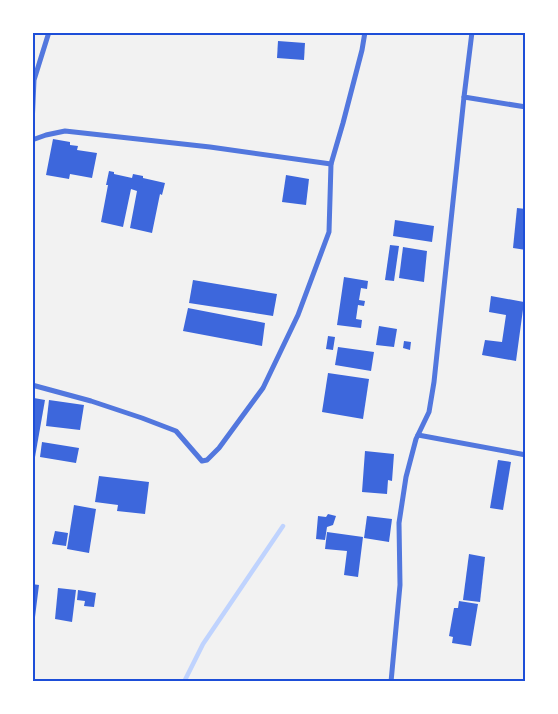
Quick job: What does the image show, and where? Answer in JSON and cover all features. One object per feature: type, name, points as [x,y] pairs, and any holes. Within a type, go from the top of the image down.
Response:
[{"type":"street","points":[[32,125],[34,80],[49,32]]},
{"type":"street","points":[[32,385],[91,401],[176,431],[202,461],[207,460],[219,448],[263,388],[298,315],[329,232],[331,164],[362,50],[365,32]]},
{"type":"street","points":[[390,682],[400,585],[399,523],[406,477],[418,435],[429,412],[434,382],[472,32]]},
{"type":"street","points":[[464,96],[526,107]]},
{"type":"street","points":[[32,140],[65,131],[210,147],[331,164]]},
{"type":"street","points":[[418,435],[526,455]]},
{"type":"building","points":[[278,41],[305,43],[304,60],[277,58]]},
{"type":"building","points":[[53,139],[70,142],[70,145],[78,146],[77,150],[97,153],[92,178],[70,174],[69,179],[46,175]]},
{"type":"building","points":[[109,171],[132,178],[133,174],[143,176],[143,178],[165,183],[162,195],[160,194],[152,233],[130,228],[137,191],[131,189],[123,227],[101,222]]},
{"type":"building","points":[[286,175],[309,179],[306,205],[282,202]]},
{"type":"building","points":[[517,208],[526,209],[526,250],[513,248]]},
{"type":"building","points":[[395,220],[434,226],[432,242],[393,236]]},
{"type":"building","points":[[390,245],[399,246],[394,281],[385,280]]},
{"type":"building","points":[[403,247],[427,251],[424,282],[399,278]]},
{"type":"building","points":[[344,277],[368,281],[367,289],[361,288],[359,300],[365,301],[364,306],[358,305],[356,319],[362,320],[361,328],[337,325]]},
{"type":"building","points":[[193,280],[277,294],[273,316],[189,303]]},
{"type":"building","points":[[491,296],[524,302],[516,361],[482,355],[485,340],[502,342],[506,315],[489,312]]},
{"type":"building","points":[[188,308],[265,323],[262,346],[183,331]]},
{"type":"building","points":[[379,326],[397,329],[394,347],[376,345]]},
{"type":"building","points":[[328,336],[335,337],[333,350],[326,349]]},
{"type":"building","points":[[404,341],[411,342],[410,350],[403,348]]},
{"type":"building","points":[[338,347],[374,352],[371,371],[335,365]]},
{"type":"building","points":[[328,373],[369,379],[363,419],[322,412]]},
{"type":"building","points":[[34,398],[45,400],[35,457],[32,457],[32,407]]},
{"type":"building","points":[[49,400],[84,405],[80,430],[46,426]]},
{"type":"building","points":[[42,442],[79,448],[76,463],[40,457]]},
{"type":"building","points":[[365,451],[394,454],[392,481],[388,480],[387,494],[362,492]]},
{"type":"building","points":[[498,460],[511,462],[503,510],[490,508]]},
{"type":"building","points":[[99,476],[149,482],[145,514],[117,511],[118,505],[95,502]]},
{"type":"building","points":[[74,505],[96,509],[89,553],[67,549]]},
{"type":"building","points":[[328,514],[336,516],[333,525],[327,527],[325,540],[316,539],[318,516],[326,517]]},
{"type":"building","points":[[367,516],[392,519],[389,542],[364,538]]},
{"type":"building","points":[[55,531],[68,533],[66,546],[52,544]]},
{"type":"building","points":[[327,532],[363,537],[358,577],[344,575],[347,551],[325,549]]},
{"type":"building","points":[[469,554],[485,557],[480,602],[463,600]]},
{"type":"building","points":[[32,584],[39,585],[34,625],[32,625]]},
{"type":"building","points":[[58,588],[76,590],[72,622],[55,619]]},
{"type":"building","points":[[78,590],[96,593],[94,607],[84,606],[85,601],[77,600]]},
{"type":"building","points":[[459,601],[478,604],[471,646],[452,643],[453,637],[449,636],[454,608],[458,608]]},
{"type":"waterway","points":[[184,682],[203,644],[283,526]]}]
